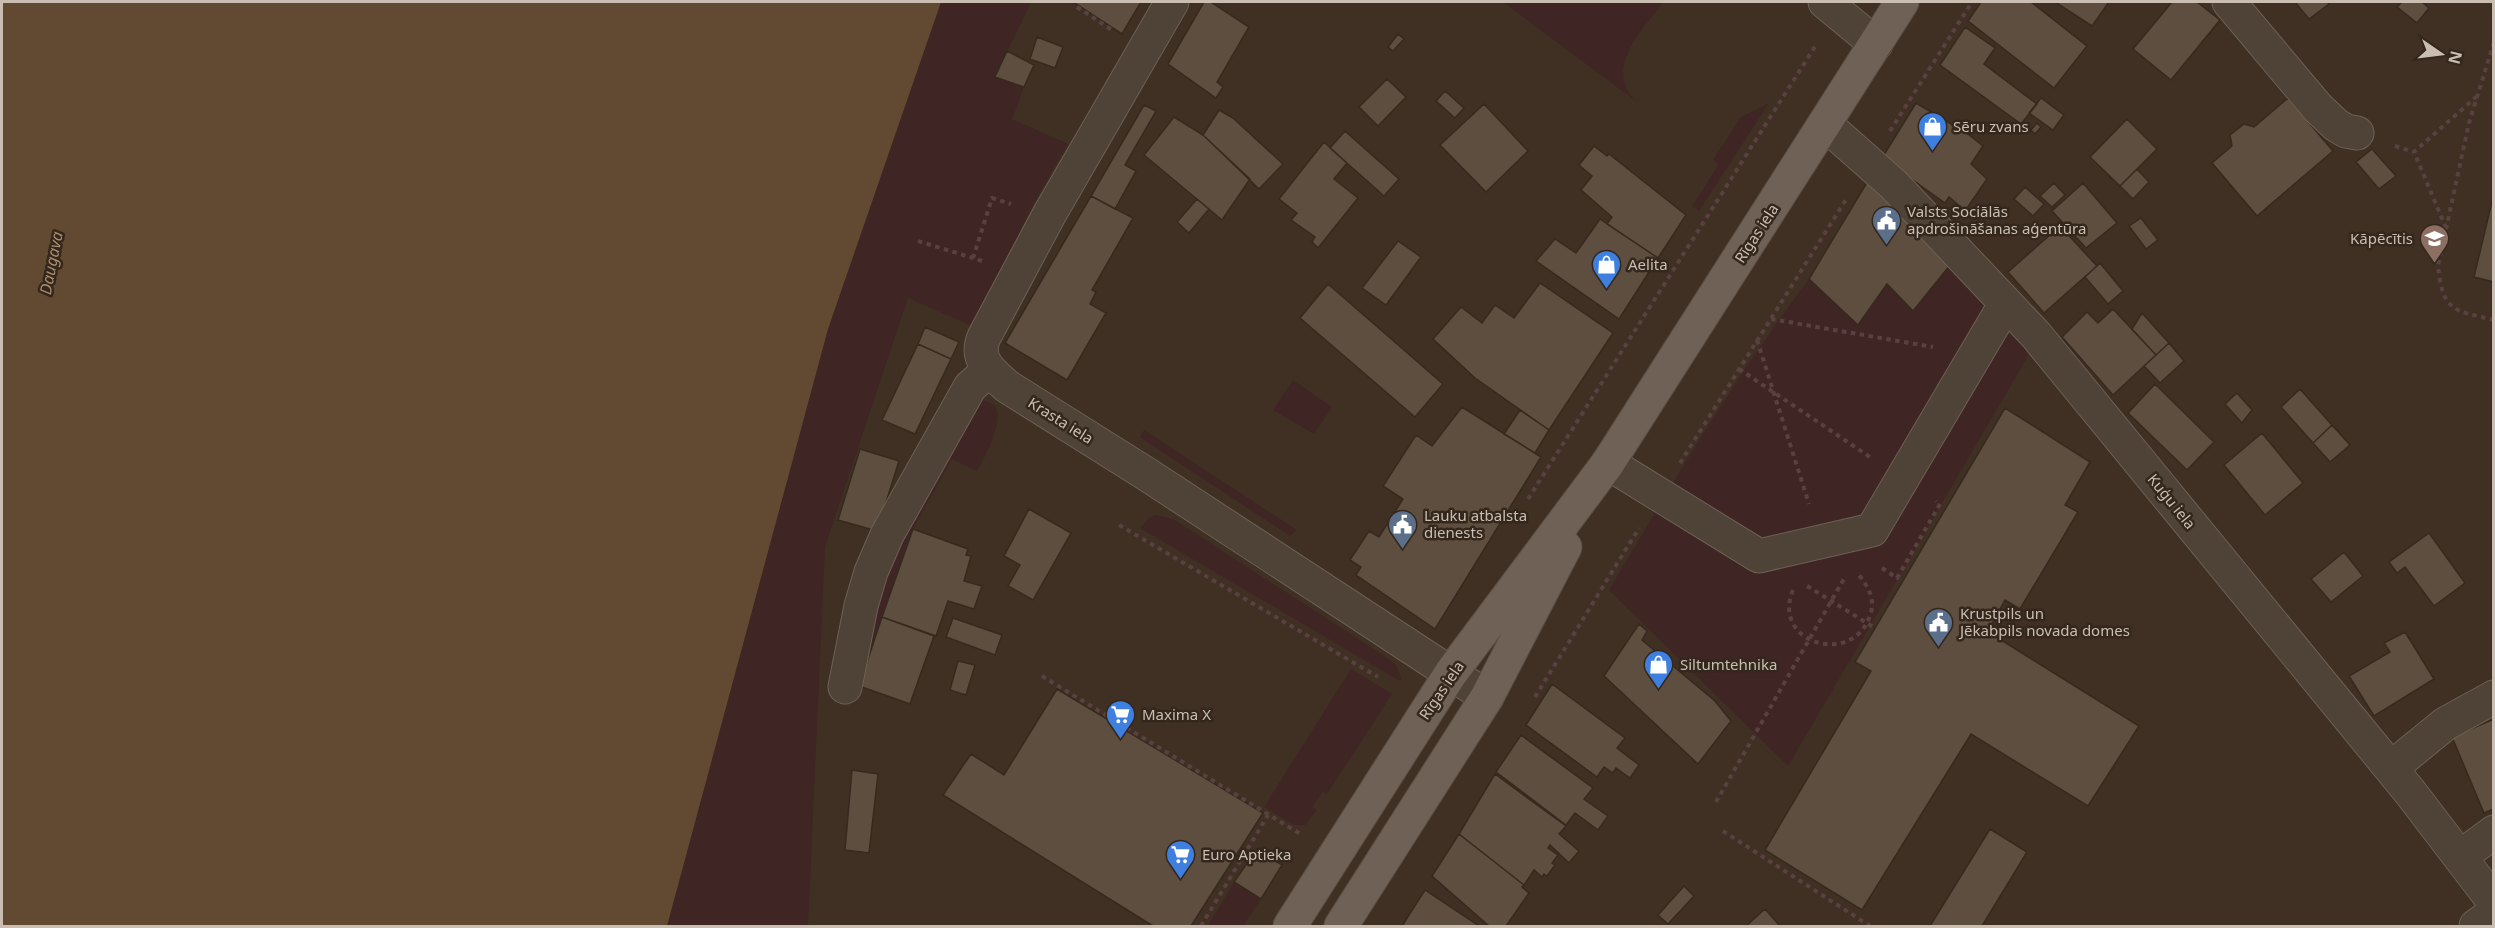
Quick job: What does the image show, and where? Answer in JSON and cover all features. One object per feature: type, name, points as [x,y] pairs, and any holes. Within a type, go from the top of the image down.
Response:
[{"type":"main road","name":"Rīgas iela","points":[[1290,927],[1451,673],[1608,463],[1902,2]]},
{"type":"main road","name":"Rīgas iela","points":[[1341,927],[1487,697],[1608,463]]},
{"type":"street","points":[[845,687],[861,606],[871,572],[887,535],[970,387],[989,370],[981,351],[984,336],[1049,215],[1172,2]]},
{"type":"street","points":[[2229,2],[2318,108],[2336,125],[2357,133]]},
{"type":"street","points":[[1831,6],[1876,44]]},
{"type":"street","name":"Kuģu iela","points":[[1825,124],[1894,185],[2044,343],[2391,768],[2493,902]]},
{"type":"street","points":[[1608,463],[1759,556],[1872,530],[2006,303]]},
{"type":"street","name":"Krasta iela","points":[[989,370],[1008,387],[1148,475],[1487,697]]},
{"type":"street","points":[[2391,768],[2445,724],[2493,697]]},
{"type":"street","points":[[2460,857],[2493,832]]},
{"type":"street","points":[[2476,927],[2493,913]]},
{"type":"path","points":[[1522,508],[1831,6]]},
{"type":"path","points":[[2493,42],[2469,123],[2438,266],[2440,287],[2447,303],[2457,311],[2493,320]]},
{"type":"path","points":[[2446,228],[2414,152],[2477,97]]},
{"type":"path","points":[[918,241],[973,258]]},
{"type":"path","points":[[1771,319],[1975,354]]},
{"type":"path","points":[[1758,340],[1820,542]]},
{"type":"path","points":[[1119,525],[1385,680]]},
{"type":"path","points":[[1759,556],[1875,628]]},
{"type":"path","points":[[1716,802],[1810,639],[1831,601],[1850,569],[1864,581],[1872,597],[1872,608],[1867,624],[1855,637],[1846,642],[1826,645],[1810,639],[1796,628],[1790,614],[1792,594],[1798,581]]},
{"type":"path","points":[[1042,676],[1309,840]]},
{"type":"path","points":[[1201,927],[1268,815]]},
{"type":"path","points":[[1723,831],[1870,927]]},
{"type":"shaded area","points":[[941,2],[1031,2],[995,77],[1024,87],[1012,119],[1068,144],[1034,203],[972,326],[908,298],[825,547],[808,926],[667,926],[828,329]]},
{"type":"shaded area","points":[[1503,2],[1663,2],[1636,38],[1624,64],[1623,77],[1627,89],[1637,102]]},
{"type":"shaded area","points":[[1769,103],[1699,211],[1692,206],[1719,164],[1713,160],[1741,117]]},
{"type":"shaded area","points":[[1955,259],[2034,346],[1788,766],[1609,590],[1680,471],[1755,354],[1809,279],[1858,325],[1887,284],[1913,311]]},
{"type":"shaded area","points":[[1293,380],[1332,407],[1314,434],[1273,410]]},
{"type":"shaded area","points":[[983,400],[995,405],[998,420],[989,448],[977,471],[952,459],[913,529],[858,690],[877,580],[976,405]]},
{"type":"shaded area","points":[[1144,430],[1297,530],[1290,536],[1140,437]]},
{"type":"shaded area","points":[[1156,515],[1173,519],[1389,659],[1396,665],[1402,679],[1400,681],[1140,528],[1149,518]]},
{"type":"shaded area","points":[[1351,669],[1392,694],[1327,794],[1322,792],[1312,807],[1317,810],[1305,825],[1294,825],[1264,807]]},
{"type":"shaded area","points":[[1234,882],[1261,899],[1243,926],[1208,926]]},
{"type":"water","name":"Daugava","points":[[2,2],[941,2],[828,329],[667,926],[2,926]]},
{"type":"building","points":[[1073,2],[1141,2],[1122,34]]},
{"type":"building","points":[[1204,2],[1211,2],[1249,27],[1217,82],[1223,87],[1216,98],[1168,64]]},
{"type":"building","points":[[1981,2],[2031,2],[2087,46],[2054,88],[1968,21]]},
{"type":"building","points":[[2055,2],[2109,2],[2092,26]]},
{"type":"building","points":[[2172,2],[2197,2],[2220,20],[2171,80],[2133,49]]},
{"type":"building","points":[[2295,2],[2327,2],[2329,4],[2309,19]]},
{"type":"building","points":[[2402,2],[2422,2],[2429,8],[2417,23],[2397,7]]},
{"type":"building","points":[[1965,27],[1995,48],[1984,64],[2037,104],[2021,124],[1940,65]]},
{"type":"building","points":[[1398,34],[1404,39],[1393,51],[1388,47]]},
{"type":"building","points":[[1037,37],[1063,47],[1055,68],[1030,59]]},
{"type":"building","points":[[1007,51],[1034,65],[1024,87],[995,77]]},
{"type":"building","points":[[1387,79],[1406,97],[1378,126],[1359,107]]},
{"type":"building","points":[[1445,91],[1464,108],[1455,118],[1436,101]]},
{"type":"building","points":[[2041,98],[2064,115],[2053,130],[2029,113]]},
{"type":"building","points":[[2288,98],[2333,151],[2257,216],[2212,163],[2232,146],[2230,135],[2244,124],[2254,127]]},
{"type":"building","name":"Sēru zvans","points":[[1916,103],[1968,134],[1983,146],[1971,164],[1987,179],[1965,211],[1949,197],[1945,203],[1882,158]]},
{"type":"building","points":[[1484,104],[1528,151],[1486,192],[1440,145]]},
{"type":"building","points":[[1144,105],[1156,111],[1125,165],[1136,171],[1115,209],[1091,196]]},
{"type":"building","points":[[1219,110],[1233,118],[1283,164],[1259,189],[1203,135]]},
{"type":"building","points":[[1174,117],[1203,135],[1250,179],[1222,220],[1144,155]]},
{"type":"building","points":[[2127,119],[2157,149],[2120,186],[2090,157]]},
{"type":"building","points":[[2037,123],[2041,127],[2035,134],[2031,130]]},
{"type":"building","points":[[1345,131],[1399,179],[1384,196],[1330,148]]},
{"type":"building","points":[[1324,142],[1347,163],[1334,179],[1358,198],[1318,248],[1312,242],[1315,237],[1291,220],[1297,213],[1279,199]]},
{"type":"building","points":[[1594,146],[1607,156],[1609,154],[1686,215],[1658,258],[1607,224],[1612,217],[1581,190],[1592,176],[1579,165]]},
{"type":"building","points":[[2372,149],[2396,176],[2379,189],[2356,162]]},
{"type":"building","points":[[2137,169],[2149,182],[2133,199],[2120,186]]},
{"type":"building","name":"Valsts Sociālās apdrošināšanas aģentūra","points":[[1869,179],[1955,259],[1913,311],[1887,284],[1858,325],[1809,279]]},
{"type":"building","points":[[2054,183],[2065,195],[2052,207],[2040,196]]},
{"type":"building","points":[[2083,183],[2117,223],[2086,248],[2052,211]]},
{"type":"building","points":[[2025,187],[2044,204],[2033,216],[2014,199]]},
{"type":"building","points":[[2494,193],[2494,282],[2474,277]]},
{"type":"building","points":[[1091,196],[1133,218],[1092,290],[1096,292],[1090,304],[1106,313],[1067,380],[1005,343]]},
{"type":"building","points":[[1197,199],[1209,209],[1189,233],[1177,222]]},
{"type":"building","points":[[2141,218],[2158,240],[2146,249],[2129,226]]},
{"type":"building","name":"Aelita","points":[[1600,219],[1658,258],[1619,319],[1536,261],[1555,239],[1576,253]]},
{"type":"building","points":[[2060,226],[2097,266],[2044,313],[2008,272]]},
{"type":"building","points":[[1398,241],[1421,257],[1386,305],[1362,288]]},
{"type":"building","points":[[2100,263],[2123,291],[2108,304],[2085,277]]},
{"type":"building","points":[[1540,283],[1613,333],[1549,430],[1475,378],[1433,339],[1461,307],[1482,323],[1495,305],[1514,318]]},
{"type":"building","points":[[1328,284],[1443,384],[1415,417],[1300,318]]},
{"type":"building","points":[[2113,309],[2156,355],[2113,395],[2062,337],[2087,312],[2098,323]]},
{"type":"building","points":[[2142,313],[2169,343],[2156,355],[2132,329]]},
{"type":"building","points":[[925,327],[959,342],[951,359],[918,344]]},
{"type":"building","points":[[2169,343],[2184,361],[2160,383],[2144,366]]},
{"type":"building","points":[[918,344],[951,359],[915,434],[882,420]]},
{"type":"building","points":[[2155,384],[2214,442],[2187,470],[2128,413]]},
{"type":"building","points":[[2300,389],[2332,425],[2313,443],[2281,407]]},
{"type":"building","points":[[2237,393],[2252,410],[2242,423],[2225,404]]},
{"type":"building","points":[[1462,407],[1541,457],[1435,629],[1356,575],[1361,567],[1350,560],[1369,531],[1379,537],[1403,499],[1383,486],[1416,435],[1432,446]]},
{"type":"building","name":"Krustpils un Jēkabpils novada domes","points":[[2005,408],[2090,462],[2065,505],[2078,512],[2020,609],[2005,600],[1992,624],[1998,628],[1993,635],[2139,726],[2088,806],[1971,734],[1862,910],[1765,850],[1871,671],[1855,662]]},
{"type":"building","points":[[1520,410],[1549,430],[1535,453],[1504,434]]},
{"type":"building","points":[[2332,425],[2350,445],[2330,462],[2313,443]]},
{"type":"building","points":[[2262,433],[2303,483],[2265,515],[2224,465]]},
{"type":"building","points":[[860,449],[899,461],[877,531],[838,520]]},
{"type":"building","points":[[1029,509],[1071,533],[1033,600],[1008,586],[1020,565],[1004,556]]},
{"type":"building","points":[[913,529],[968,549],[966,555],[971,556],[964,581],[982,586],[974,609],[948,601],[936,636],[882,617]]},
{"type":"building","points":[[2429,533],[2465,583],[2434,606],[2405,567],[2397,573],[2389,562]]},
{"type":"building","points":[[2344,552],[2363,576],[2331,602],[2311,579]]},
{"type":"building","points":[[882,617],[934,636],[910,704],[859,686]]},
{"type":"building","points":[[953,618],[1002,635],[995,655],[946,637]]},
{"type":"building","name":"Siltumtehnika","points":[[1639,624],[1647,631],[1642,640],[1715,701],[1731,721],[1698,764],[1604,676]]},
{"type":"building","points":[[2405,632],[2434,679],[2374,716],[2349,676],[2390,652],[2384,643]]},
{"type":"building","points":[[958,661],[975,665],[966,695],[950,690]]},
{"type":"building","points":[[1552,684],[1625,738],[1617,748],[1639,765],[1630,778],[1616,768],[1613,773],[1604,767],[1597,777],[1526,725]]},
{"type":"building","points":[[1057,689],[1263,813],[1191,926],[1153,926],[943,795],[971,754],[1004,775]]},
{"type":"building","points":[[2494,719],[2494,809],[2484,813],[2452,737]]},
{"type":"building","points":[[1521,735],[1593,788],[1584,799],[1608,816],[1598,830],[1575,813],[1566,825],[1496,772]]},
{"type":"building","points":[[852,770],[878,774],[869,853],[845,850]]},
{"type":"building","points":[[1495,774],[1566,826],[1559,834],[1579,851],[1569,863],[1550,845],[1548,848],[1558,855],[1552,863],[1555,865],[1547,876],[1544,874],[1542,877],[1534,870],[1524,885],[1459,834]]},
{"type":"building","points":[[1990,829],[2027,852],[1982,926],[1930,926]]},
{"type":"building","points":[[1459,834],[1524,885],[1522,887],[1529,893],[1506,926],[1489,926],[1432,876]]},
{"type":"building","points":[[1257,849],[1282,865],[1261,899],[1234,882]]},
{"type":"building","points":[[1684,886],[1694,896],[1668,924],[1658,915]]},
{"type":"building","points":[[1425,890],[1479,926],[1402,926]]},
{"type":"building","points":[[1765,909],[1780,926],[1746,926]]},
{"type":"place","name":"Sēru zvans","points":[[1932,152]]},
{"type":"place","name":"Valsts Sociālās apdrošināšanas aģentūra","points":[[1886,246]]},
{"type":"place","name":"Kāpēcītis","points":[[2434,264]]},
{"type":"place","name":"Aelita","points":[[1607,290]]},
{"type":"place","name":"Lauku atbalsta dienests","points":[[1403,550]]},
{"type":"place","name":"Krustpils un Jēkabpils novada domes","points":[[1939,648]]},
{"type":"place","name":"Siltumtehnika","points":[[1659,690]]},
{"type":"place","name":"Maxima X","points":[[1121,740]]},
{"type":"place","name":"Euro Aptieka","points":[[1181,880]]}]
